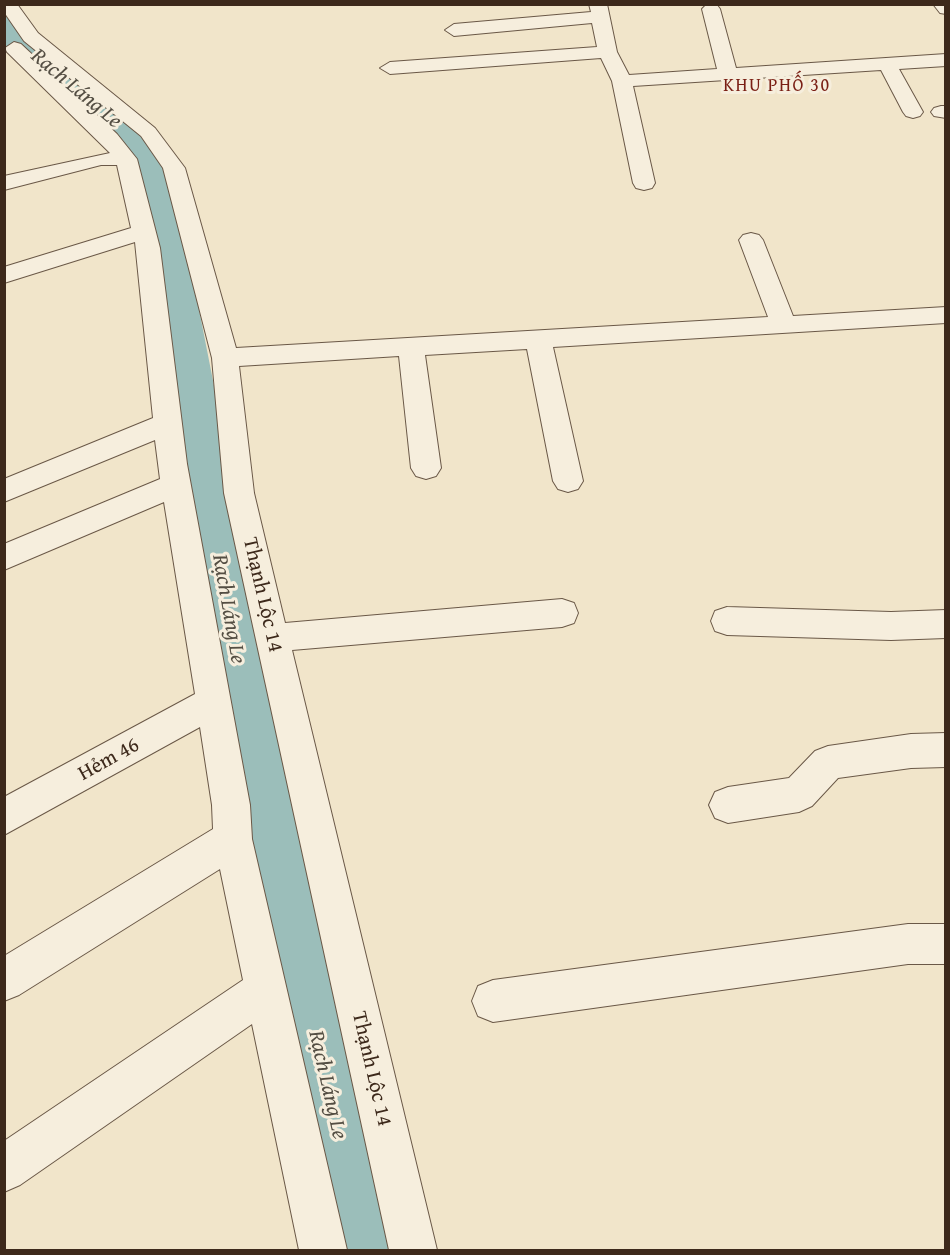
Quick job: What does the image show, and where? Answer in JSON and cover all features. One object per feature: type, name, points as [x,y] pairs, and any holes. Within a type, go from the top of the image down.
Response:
[{"type":"street","name":"Thạnh Lộc 14","points":[[8,4],[31,37],[148,132],[174,168],[225,358],[239,493],[413,1251]]},
{"type":"street","points":[[942,4],[945,9]]},
{"type":"street","points":[[711,9],[728,75]]},
{"type":"street","points":[[454,30],[599,11],[607,52],[622,81],[644,183]]},
{"type":"street","points":[[4,38],[110,138],[126,159],[146,240],[176,484],[231,806],[233,839],[323,1251]]},
{"type":"street","points":[[390,68],[607,52]]},
{"type":"street","points":[[622,81],[945,60]]},
{"type":"street","points":[[4,66],[30,63]]},
{"type":"street","points":[[887,64],[913,112]]},
{"type":"street","points":[[4,183],[101,159],[126,159]]},
{"type":"street","points":[[4,275],[146,240],[194,241]]},
{"type":"street","points":[[751,240],[783,324]]},
{"type":"street","points":[[225,358],[945,315]]},
{"type":"street","points":[[538,339],[568,481]]},
{"type":"street","points":[[411,347],[426,468]]},
{"type":"street","points":[[4,491],[168,423]]},
{"type":"street","points":[[4,558],[176,484]]},
{"type":"street","points":[[272,638],[562,613]]},
{"type":"street","points":[[727,621],[891,626],[945,624]]},
{"type":"street","name":"Hẻm 46","points":[[4,817],[213,702]]},
{"type":"street","points":[[728,805],[799,794],[828,763],[911,751],[945,750]]},
{"type":"street","points":[[4,980],[233,839]]},
{"type":"street","points":[[493,1001],[908,944],[945,944]]},
{"type":"street","points":[[4,1169],[266,989]]},
{"type":"waterway","name":"Rạch Láng Le","points":[[4,23],[17,39],[124,128],[151,167],[262,803],[365,1250]]},
{"type":"district","name":"KHU PHỐ 30","points":[[777,86]]}]
